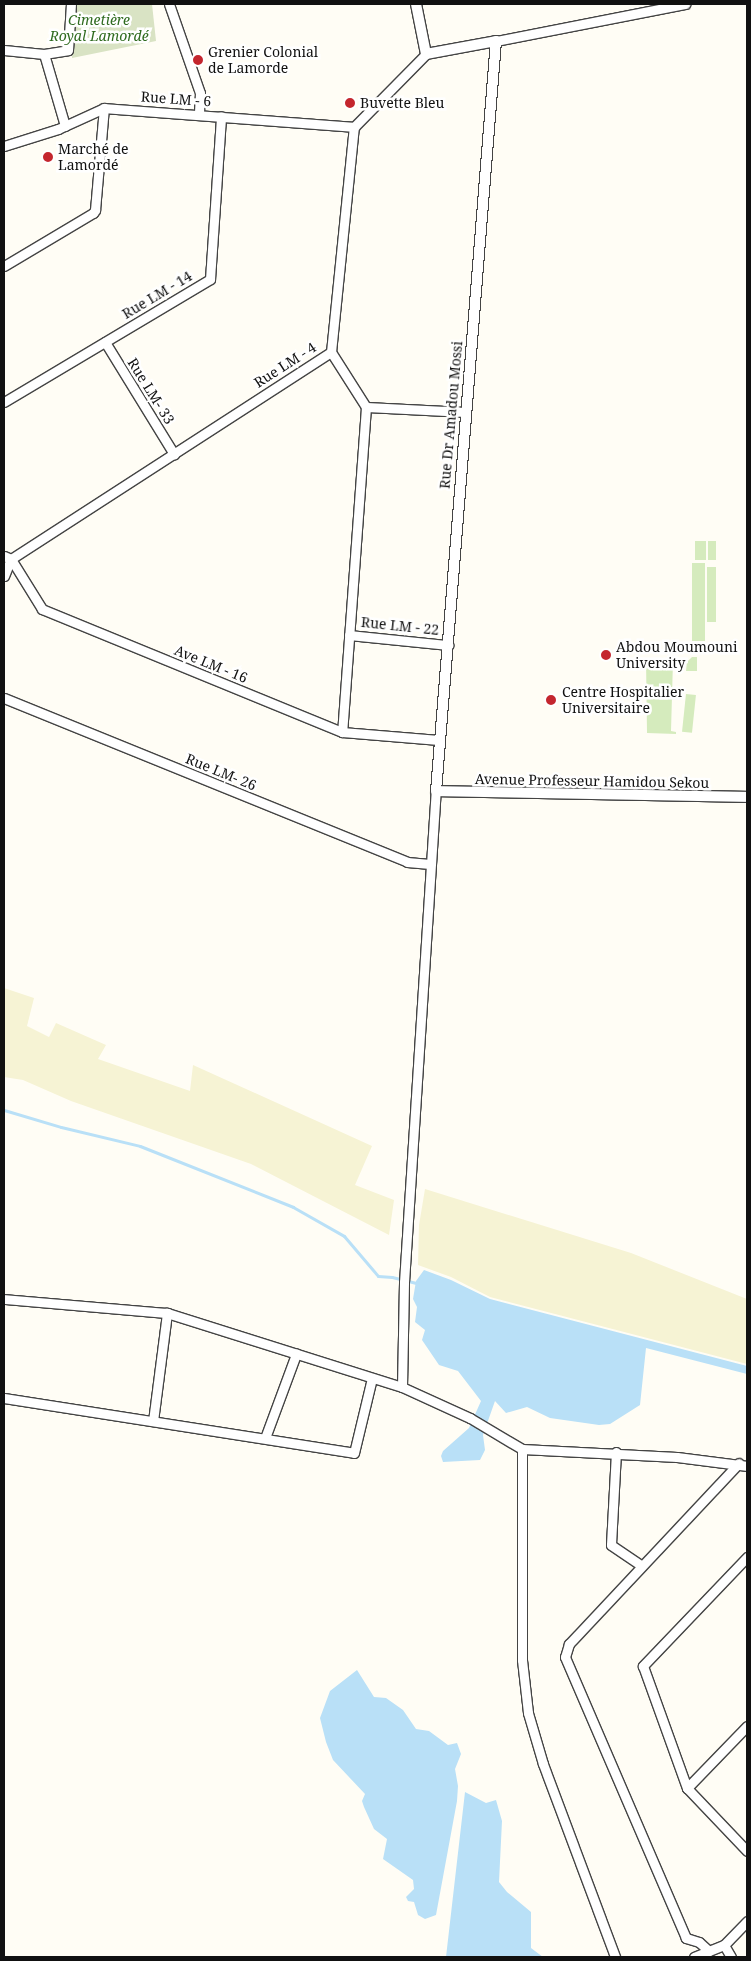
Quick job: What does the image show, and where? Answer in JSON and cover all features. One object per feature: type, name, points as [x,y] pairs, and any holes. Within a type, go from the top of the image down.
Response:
[{"type":"street","points":[[4,50],[44,54],[68,50],[71,4]]},
{"type":"street","points":[[169,4],[200,93],[199,115]]},
{"type":"street","points":[[416,4],[426,54]]},
{"type":"street","points":[[354,127],[426,54],[685,4]]},
{"type":"street","name":"Rue Dr Amadou Mossi","points":[[436,792],[496,41]]},
{"type":"street","points":[[44,54],[65,126]]},
{"type":"street","points":[[4,266],[93,213],[95,210],[104,108]]},
{"type":"street","name":"Rue LM - 6","points":[[4,146],[65,126],[104,108],[354,127]]},
{"type":"street","name":"Rue LM - 14","points":[[4,402],[210,280],[221,116]]},
{"type":"street","name":"Rue LM - 4","points":[[7,557],[174,454],[330,352],[354,127]]},
{"type":"street","name":"Rue LM- 33","points":[[105,342],[174,454]]},
{"type":"street","points":[[330,352],[366,407],[342,732]]},
{"type":"street","points":[[366,407],[466,412]]},
{"type":"street","points":[[4,576],[7,557]]},
{"type":"street","name":"Ave LM - 16","points":[[7,557],[42,609],[342,732],[439,740]]},
{"type":"street","name":"Rue LM - 22","points":[[349,635],[448,645]]},
{"type":"street","name":"Rue LM- 26","points":[[4,698],[407,862],[430,864]]},
{"type":"street","points":[[402,1387],[404,1282],[436,792]]},
{"type":"street","name":"Avenue Professeur Hamidou Sekou","points":[[436,792],[747,797]]},
{"type":"street","points":[[4,1299],[167,1313],[402,1387],[470,1418],[522,1449],[616,1452],[743,1465]]},
{"type":"street","points":[[153,1420],[167,1313]]},
{"type":"street","points":[[265,1438],[296,1354]]},
{"type":"street","points":[[4,1398],[354,1453],[372,1378]]},
{"type":"street","points":[[522,1449],[522,1660],[528,1713],[543,1764],[614,1957]]},
{"type":"street","points":[[616,1452],[611,1545],[642,1566]]},
{"type":"street","points":[[709,1951],[699,1942],[686,1938],[565,1657],[569,1644],[642,1566],[743,1465]]},
{"type":"street","points":[[747,1557],[643,1666],[687,1788],[747,1852]]},
{"type":"street","points":[[687,1788],[747,1726]]},
{"type":"street","points":[[694,1957],[724,1944],[747,1921]]},
{"type":"street","points":[[724,1944],[732,1957]]},
{"type":"shaded area","points":[[4,988],[34,998],[27,1026],[49,1037],[56,1023],[106,1045],[98,1059],[190,1091],[193,1065],[372,1146],[355,1185],[394,1200],[389,1235],[251,1164],[71,1101],[23,1080],[4,1077]]},
{"type":"shaded area","points":[[425,1189],[631,1253],[747,1299],[747,1364],[490,1297],[451,1277],[418,1265],[419,1225]]},
{"type":"green space","name":"Cimetière Royal Lamordé","points":[[75,4],[152,4],[156,41],[72,58]]},
{"type":"green space","points":[[695,541],[706,541],[706,560],[695,560]]},
{"type":"green space","points":[[708,541],[716,541],[716,560],[708,560]]},
{"type":"green space","points":[[692,563],[705,563],[705,641],[692,641]]},
{"type":"green space","points":[[707,567],[716,567],[716,622],[707,622]]},
{"type":"green space","points":[[692,657],[697,657],[697,671],[686,671],[687,662]]},
{"type":"green space","points":[[646,659],[673,661],[671,731],[676,732],[676,734],[647,733]]},
{"type":"green space","points":[[686,694],[696,695],[692,733],[682,732]]},
{"type":"water","points":[[424,1270],[451,1280],[490,1299],[747,1366],[747,1374],[646,1348],[640,1405],[610,1424],[599,1425],[550,1418],[527,1407],[506,1413],[495,1401],[483,1435],[485,1450],[480,1460],[443,1462],[441,1456],[443,1451],[469,1428],[481,1401],[458,1371],[439,1365],[422,1340],[425,1330],[415,1322],[417,1307],[413,1299],[416,1281]]},
{"type":"water","points":[[357,1670],[374,1697],[386,1698],[403,1710],[416,1729],[429,1731],[448,1745],[457,1743],[461,1754],[455,1769],[458,1786],[457,1801],[436,1915],[425,1919],[418,1915],[414,1902],[408,1901],[406,1897],[414,1889],[413,1880],[383,1859],[387,1839],[374,1829],[362,1801],[365,1794],[333,1760],[326,1742],[320,1718],[330,1691]]},
{"type":"water","points":[[465,1792],[486,1803],[496,1800],[502,1821],[499,1882],[507,1892],[531,1912],[531,1948],[543,1957],[446,1957]]},
{"type":"waterway","points":[[4,1110],[61,1127],[140,1146],[293,1207],[344,1236],[378,1276],[392,1277],[420,1284]]},
{"type":"place","name":"Grenier Colonial de Lamorde","points":[[198,60]]},
{"type":"place","name":"Buvette Bleu","points":[[350,103]]},
{"type":"place","name":"Marché de Lamordé","points":[[48,157]]},
{"type":"place","name":"Abdou Moumouni University","points":[[606,655]]},
{"type":"place","name":"Centre Hospitalier Universitaire","points":[[551,700]]}]
